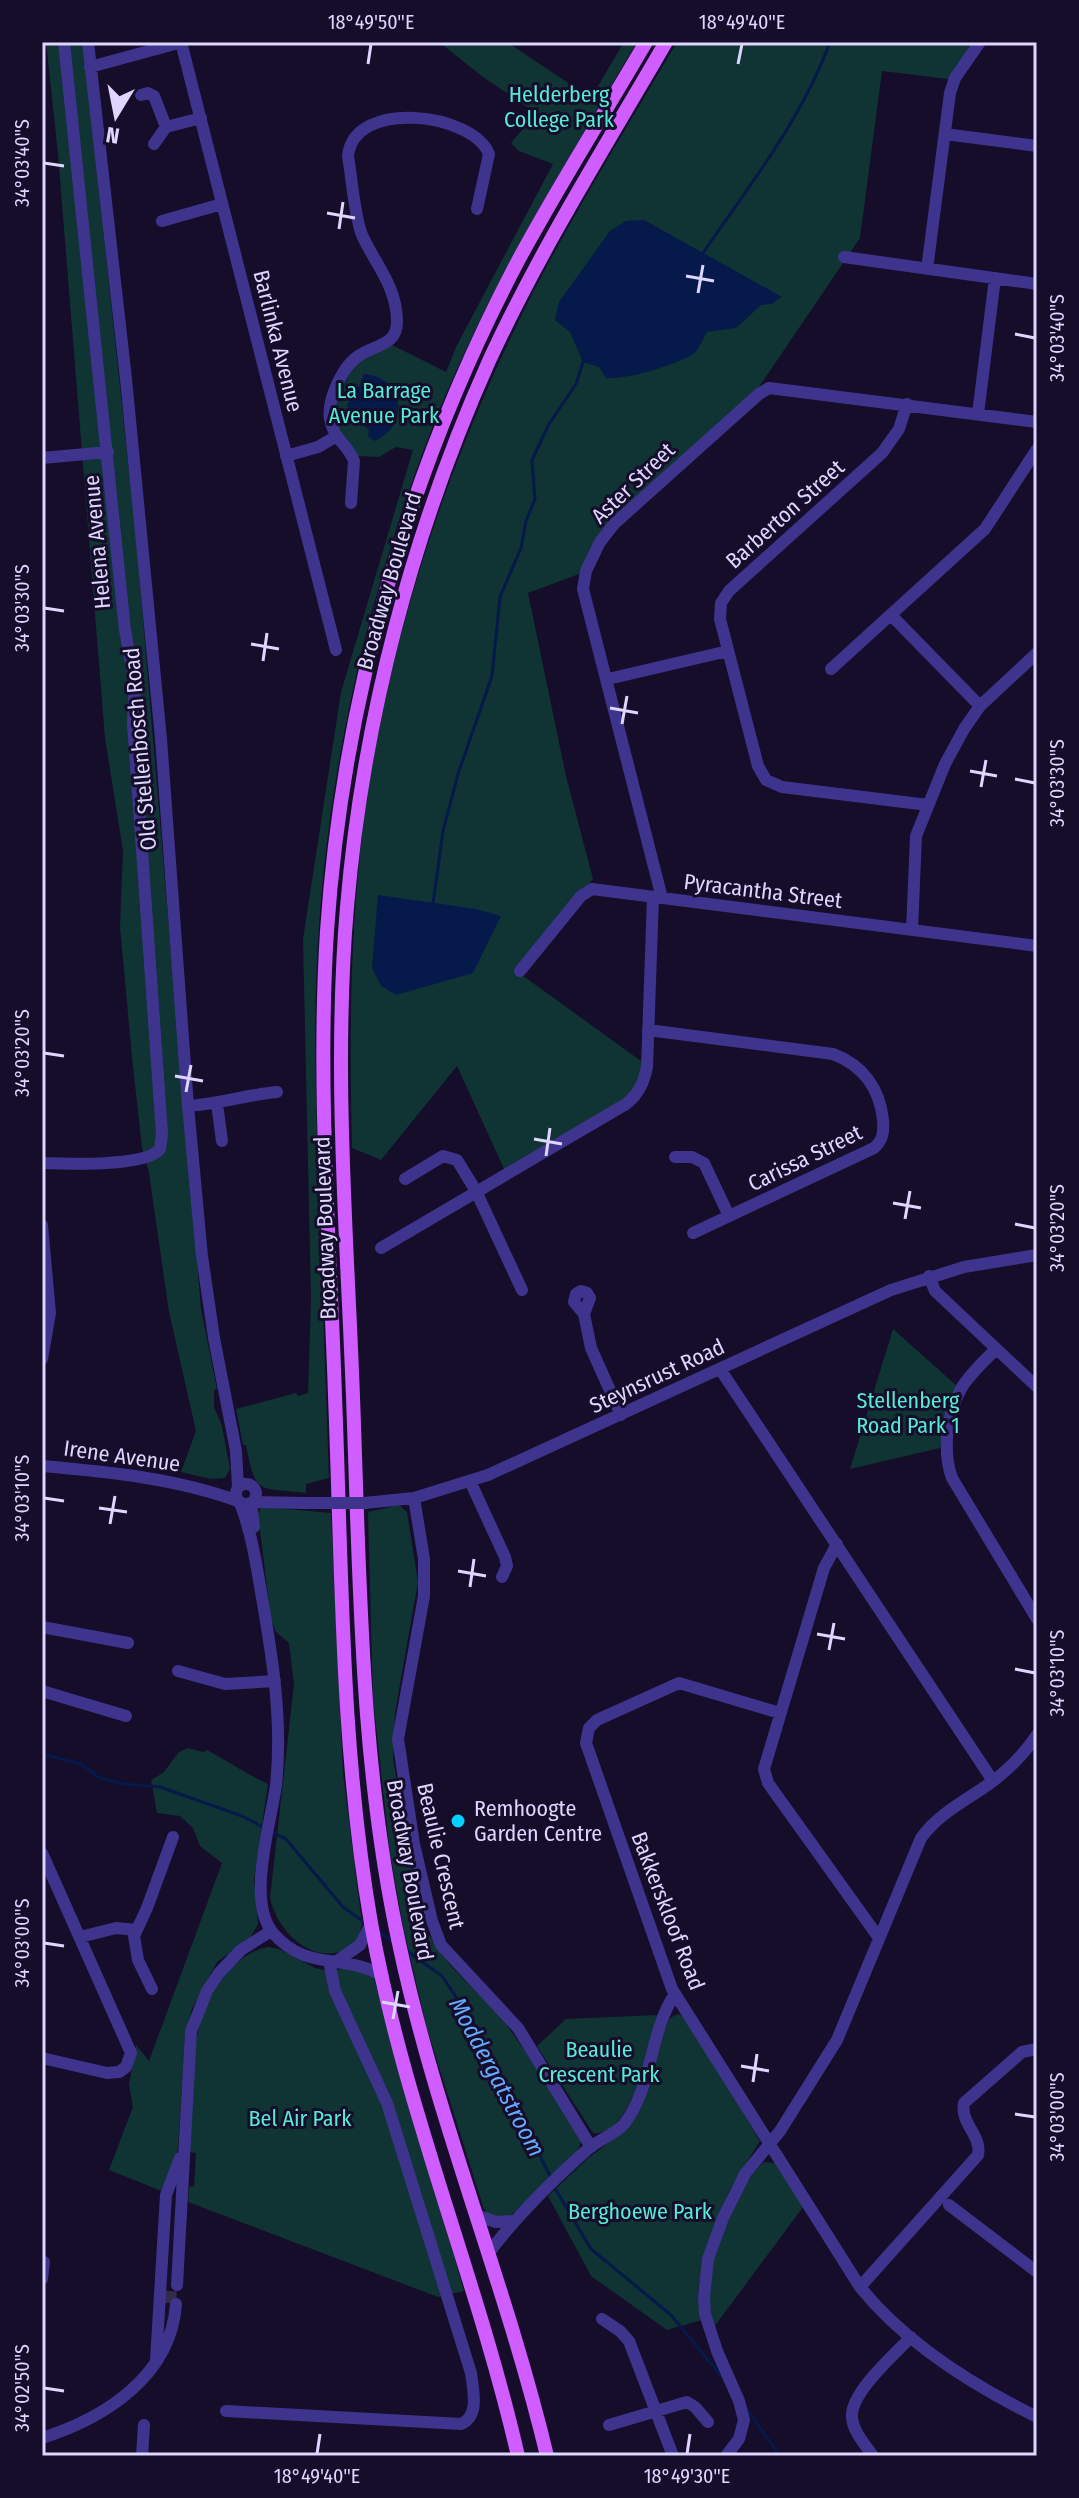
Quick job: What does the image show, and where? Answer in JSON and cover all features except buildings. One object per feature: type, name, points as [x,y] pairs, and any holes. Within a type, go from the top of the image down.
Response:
[{"type":"main road","name":"Broadway Boulevard","points":[[518,2456],[407,2072],[371,1924],[349,1733],[326,1135],[324,1030],[327,935],[342,792],[371,643],[391,568],[466,371],[520,259],[646,42]]},
{"type":"main road","name":"Broadway Boulevard","points":[[547,2456],[530,2388],[429,2063],[401,1955],[387,1885],[367,1736],[344,1144],[342,1017],[347,903],[359,801],[386,663],[416,554],[453,448],[492,356],[541,257],[666,42]]},
{"type":"street","name":"Helena Avenue","points":[[42,1163],[86,1163],[150,1157],[160,1149],[162,1134],[133,723],[135,685],[125,630],[64,42]]},
{"type":"street","name":"Old Stellenbosch Road","points":[[88,42],[140,522],[202,1256],[275,1681],[278,1760],[260,1895],[271,1931]]},
{"type":"street","points":[[90,67],[182,42]]},
{"type":"street","name":"Barlinka Avenue","points":[[182,42],[336,650]]},
{"type":"street","points":[[927,269],[952,86],[980,42]]},
{"type":"street","points":[[141,95],[148,93],[154,96],[166,127]]},
{"type":"street","points":[[154,144],[166,127],[201,118]]},
{"type":"street","points":[[351,503],[354,461],[335,437],[330,412],[335,391],[358,356],[388,342],[397,322],[389,282],[361,231],[348,156],[351,144],[364,127],[396,118],[445,122],[456,126],[483,143],[489,154],[477,209]]},
{"type":"street","points":[[945,134],[1037,146]]},
{"type":"street","points":[[162,221],[222,204]]},
{"type":"street","points":[[844,257],[1037,284]]},
{"type":"street","points":[[978,414],[995,278]]},
{"type":"street","points":[[100,383],[126,379]]},
{"type":"street","name":"Aster Street","points":[[381,1248],[631,1099],[640,1089],[645,1075],[657,897],[608,679],[584,596],[583,581],[600,542],[621,517],[769,388],[1037,422]]},
{"type":"street","name":"Barberton Street","points":[[907,404],[899,429],[882,453],[724,596],[720,619],[758,766],[766,780],[782,787],[928,805]]},
{"type":"street","points":[[286,456],[318,447],[335,437]]},
{"type":"street","points":[[831,669],[985,529],[1037,449]]},
{"type":"street","points":[[42,458],[108,452]]},
{"type":"street","points":[[115,524],[140,522]]},
{"type":"street","points":[[891,615],[980,706]]},
{"type":"street","points":[[608,679],[728,651]]},
{"type":"street","points":[[912,930],[915,843],[953,748],[980,706],[1037,653]]},
{"type":"street","points":[[138,789],[164,786]]},
{"type":"street","name":"Pyracantha Street","points":[[520,971],[587,890],[1037,946]]},
{"type":"street","points":[[154,1024],[181,1022]]},
{"type":"street","name":"Carissa Street","points":[[648,1030],[833,1054],[852,1064],[876,1090],[881,1102],[884,1129],[881,1140],[874,1148],[693,1233]]},
{"type":"street","points":[[188,1106],[217,1104],[249,1095],[277,1092]]},
{"type":"street","points":[[217,1104],[222,1141]]},
{"type":"street","points":[[405,1179],[443,1156],[457,1160],[476,1191],[522,1290]]},
{"type":"street","points":[[675,1157],[692,1157],[704,1163],[729,1216]]},
{"type":"street","points":[[42,1225],[50,1313],[42,1359]]},
{"type":"street","name":"Steynsrust Road","points":[[245,1495],[304,1503],[349,1504],[407,1499],[470,1481],[522,1461],[891,1290],[964,1267],[1037,1255]]},
{"type":"street","points":[[929,1276],[935,1291],[1037,1387]]},
{"type":"street","points":[[584,1314],[591,1348],[621,1415]]},
{"type":"street","points":[[996,1349],[972,1374],[958,1395],[946,1443],[947,1466],[1037,1619]]},
{"type":"street","points":[[720,1369],[993,1781]]},
{"type":"street","name":"Old Stellenbosch Road","points":[[236,1451],[257,1570]]},
{"type":"street","name":"Irene Avenue","points":[[42,1466],[121,1474],[245,1495]]},
{"type":"street","points":[[201,1488],[226,1484],[238,1472]]},
{"type":"street","points":[[470,1481],[505,1557],[507,1566],[502,1577]]},
{"type":"street","name":"Irene Avenue","points":[[201,1488],[221,1495],[245,1495]]},
{"type":"street","points":[[221,1495],[238,1514],[252,1548]]},
{"type":"street","name":"Beaulie Crescent","points":[[407,1499],[424,1559],[424,1596],[398,1739],[414,1844],[436,1935],[449,1954],[518,2028],[591,2147]]},
{"type":"street","points":[[837,1544],[824,1568],[764,1769],[768,1783],[879,1938]]},
{"type":"street","points":[[42,1627],[128,1643]]},
{"type":"street","points":[[178,1671],[225,1684],[275,1681]]},
{"type":"street","name":"Bakkerskloof Road","points":[[780,1713],[679,1683],[597,1720],[586,1735],[586,1743],[675,1994],[860,2287],[874,2305],[911,2337],[970,2379],[1037,2417]]},
{"type":"street","points":[[42,1691],[126,1716]]},
{"type":"street","points":[[726,2456],[743,2430],[743,2411],[705,2314],[704,2288],[708,2259],[723,2218],[745,2174],[780,2131],[837,2040],[921,1838],[939,1818],[993,1781],[1037,1735]]},
{"type":"street","points":[[152,1989],[135,1950],[136,1930],[173,1837]]},
{"type":"street","points":[[42,1853],[130,2049],[128,2064],[119,2072],[107,2073],[42,2058]]},
{"type":"street","points":[[333,1961],[360,1945],[371,1924]]},
{"type":"street","points":[[80,1937],[116,1928],[136,1930]]},
{"type":"street","points":[[178,2177],[180,2239],[171,2285],[178,2177],[184,2147],[189,2049],[196,2015],[207,1991],[230,1960],[271,1931],[303,1957],[362,1966],[383,1976]]},
{"type":"street","points":[[226,2411],[461,2424],[468,2421],[474,2404],[471,2373],[414,2185],[387,2103],[335,1991],[333,1961]]},
{"type":"street","points":[[488,2254],[512,2221],[591,2147],[615,2133],[630,2114],[665,2012],[675,1994]]},
{"type":"street","points":[[860,2287],[978,2155],[979,2144],[963,2114],[964,2103],[1022,2052],[1037,2049]]},
{"type":"street","points":[[156,2360],[166,2195],[178,2177]]},
{"type":"street","points":[[949,2205],[1037,2272]]},
{"type":"street","points":[[476,2215],[496,2222],[512,2221]]},
{"type":"street","points":[[42,2279],[44,2262]]},
{"type":"street","points":[[42,2438],[65,2431],[131,2392],[156,2360],[167,2336],[170,2303],[156,2360]]},
{"type":"street","points":[[602,2319],[629,2341],[673,2456]]},
{"type":"street","points":[[873,2456],[854,2425],[855,2400],[911,2337]]},
{"type":"street","points":[[609,2425],[687,2402],[708,2422]]},
{"type":"street","points":[[142,2456],[144,2425]]},
{"type":"green space","points":[[46,42],[83,42],[136,536],[201,1309],[217,1389],[214,1390],[214,1407],[222,1426],[230,1469],[225,1478],[211,1479],[181,1472],[196,1431],[169,1312],[149,1173],[142,1148],[132,1057],[120,927],[123,851],[105,738],[58,154]]},
{"type":"green space","points":[[439,42],[507,42],[591,98],[624,42],[637,42],[525,234],[450,384],[387,559],[354,685],[331,813],[316,973],[316,1098],[329,1478],[306,1484],[306,1493],[268,1489],[256,1481],[246,1445],[243,1445],[236,1409],[296,1393],[298,1396],[308,1393],[311,1299],[303,939],[341,692],[413,450],[396,447],[379,457],[358,456],[340,430],[336,404],[357,364],[392,345],[446,372],[456,347],[553,164],[519,151],[511,143],[536,113]]},
{"type":"green space","points":[[677,42],[975,42],[948,79],[882,71],[860,238],[759,387],[602,529],[579,574],[528,593],[566,776],[593,879],[515,970],[641,1061],[641,1075],[628,1097],[505,1171],[457,1066],[381,1160],[352,1148],[352,976],[366,804],[375,747],[401,635],[434,525],[498,365],[560,242]]},
{"type":"green space","name":"Stellenberg Road Park 1","points":[[893,1329],[957,1386],[940,1448],[850,1469]]},
{"type":"green space","points":[[399,1505],[407,1512],[418,1582],[395,1713],[393,1759],[428,1933],[450,1965],[500,2016],[531,2059],[581,2142],[576,2155],[503,2219],[487,2214],[483,2206],[427,2029],[390,1853],[373,1698],[368,1512]]},
{"type":"green space","points":[[265,1507],[331,1513],[343,1773],[362,1924],[358,1941],[335,1953],[312,1950],[293,1938],[278,1919],[270,1898],[294,1684],[289,1643],[276,1632],[271,1620],[258,1514]]},
{"type":"green space","points":[[188,1748],[203,1752],[207,1750],[268,1784],[254,1880],[258,1924],[250,1938],[217,1962],[192,2009],[185,2033],[178,2149],[164,2192],[109,2170],[133,2107],[129,2085],[136,2045],[149,2061],[222,1863],[200,1846],[193,1828],[180,1816],[157,1813],[151,1780],[163,1773],[179,1752]]},
{"type":"green space","name":"Bel Air Park","points":[[269,1947],[315,1968],[330,1971],[353,1967],[374,1978],[464,2291],[438,2297],[188,2202],[189,2187],[194,2186],[196,2153],[188,2152],[191,2081],[197,2035],[213,1992],[227,1973],[251,1953]]},
{"type":"green space","name":"Berghoewe Park","points":[[678,2014],[687,2019],[760,2141],[729,2191],[702,2263],[698,2293],[702,2320],[667,2330],[591,2276],[548,2196],[588,2158],[619,2135],[667,2024],[670,2018]]},
{"type":"green space","name":"Beaulie Crescent Park","points":[[657,2015],[659,2019],[644,2069],[628,2107],[618,2122],[606,2131],[593,2133],[537,2046],[566,2019]]},
{"type":"green space","name":"Berghoewe Park","points":[[764,2162],[775,2163],[803,2207],[714,2327],[709,2292],[713,2259],[738,2197]]},
{"type":"water","points":[[644,220],[782,297],[771,304],[761,305],[736,328],[707,332],[695,352],[685,358],[638,374],[606,378],[599,367],[583,362],[570,332],[555,320],[559,302],[610,231],[626,221]]},
{"type":"water","points":[[364,374],[388,384],[398,403],[394,425],[374,441],[368,436],[369,430],[353,416],[347,405]]},
{"type":"water","points":[[378,895],[476,909],[501,916],[473,973],[396,995],[381,986],[372,968]]},
{"type":"waterway","points":[[703,253],[790,125],[830,42]]},
{"type":"waterway","points":[[433,904],[443,831],[458,774],[492,676],[500,597],[521,548],[526,521],[535,499],[532,460],[549,424],[576,384],[583,362]]},
{"type":"waterway","name":"Moddergatstroom","points":[[42,1754],[81,1764],[98,1777],[124,1784],[160,1787],[242,1816],[263,1827]]},
{"type":"waterway","name":"Moddergatstroom","points":[[274,1833],[286,1839],[343,1907],[364,1922]]},
{"type":"waterway","name":"Moddergatstroom","points":[[379,1932],[393,1942]]},
{"type":"waterway","name":"Moddergatstroom","points":[[407,1951],[442,1976],[472,2021],[551,2178]]},
{"type":"waterway","name":"Moddergatstroom","points":[[556,2190],[591,2249],[671,2315],[722,2377]]},
{"type":"waterway","name":"Moddergatstroom","points":[[746,2408],[780,2456]]},
{"type":"tunnel","points":[[170,2303],[171,2285]]},
{"type":"place","name":"Remhoogte Garden Centre","points":[[458,1821]]},
{"type":"park label","name":"Helderberg College Park","points":[[559,106]]},
{"type":"park label","name":"La Barrage Avenue Park","points":[[384,402]]}]
